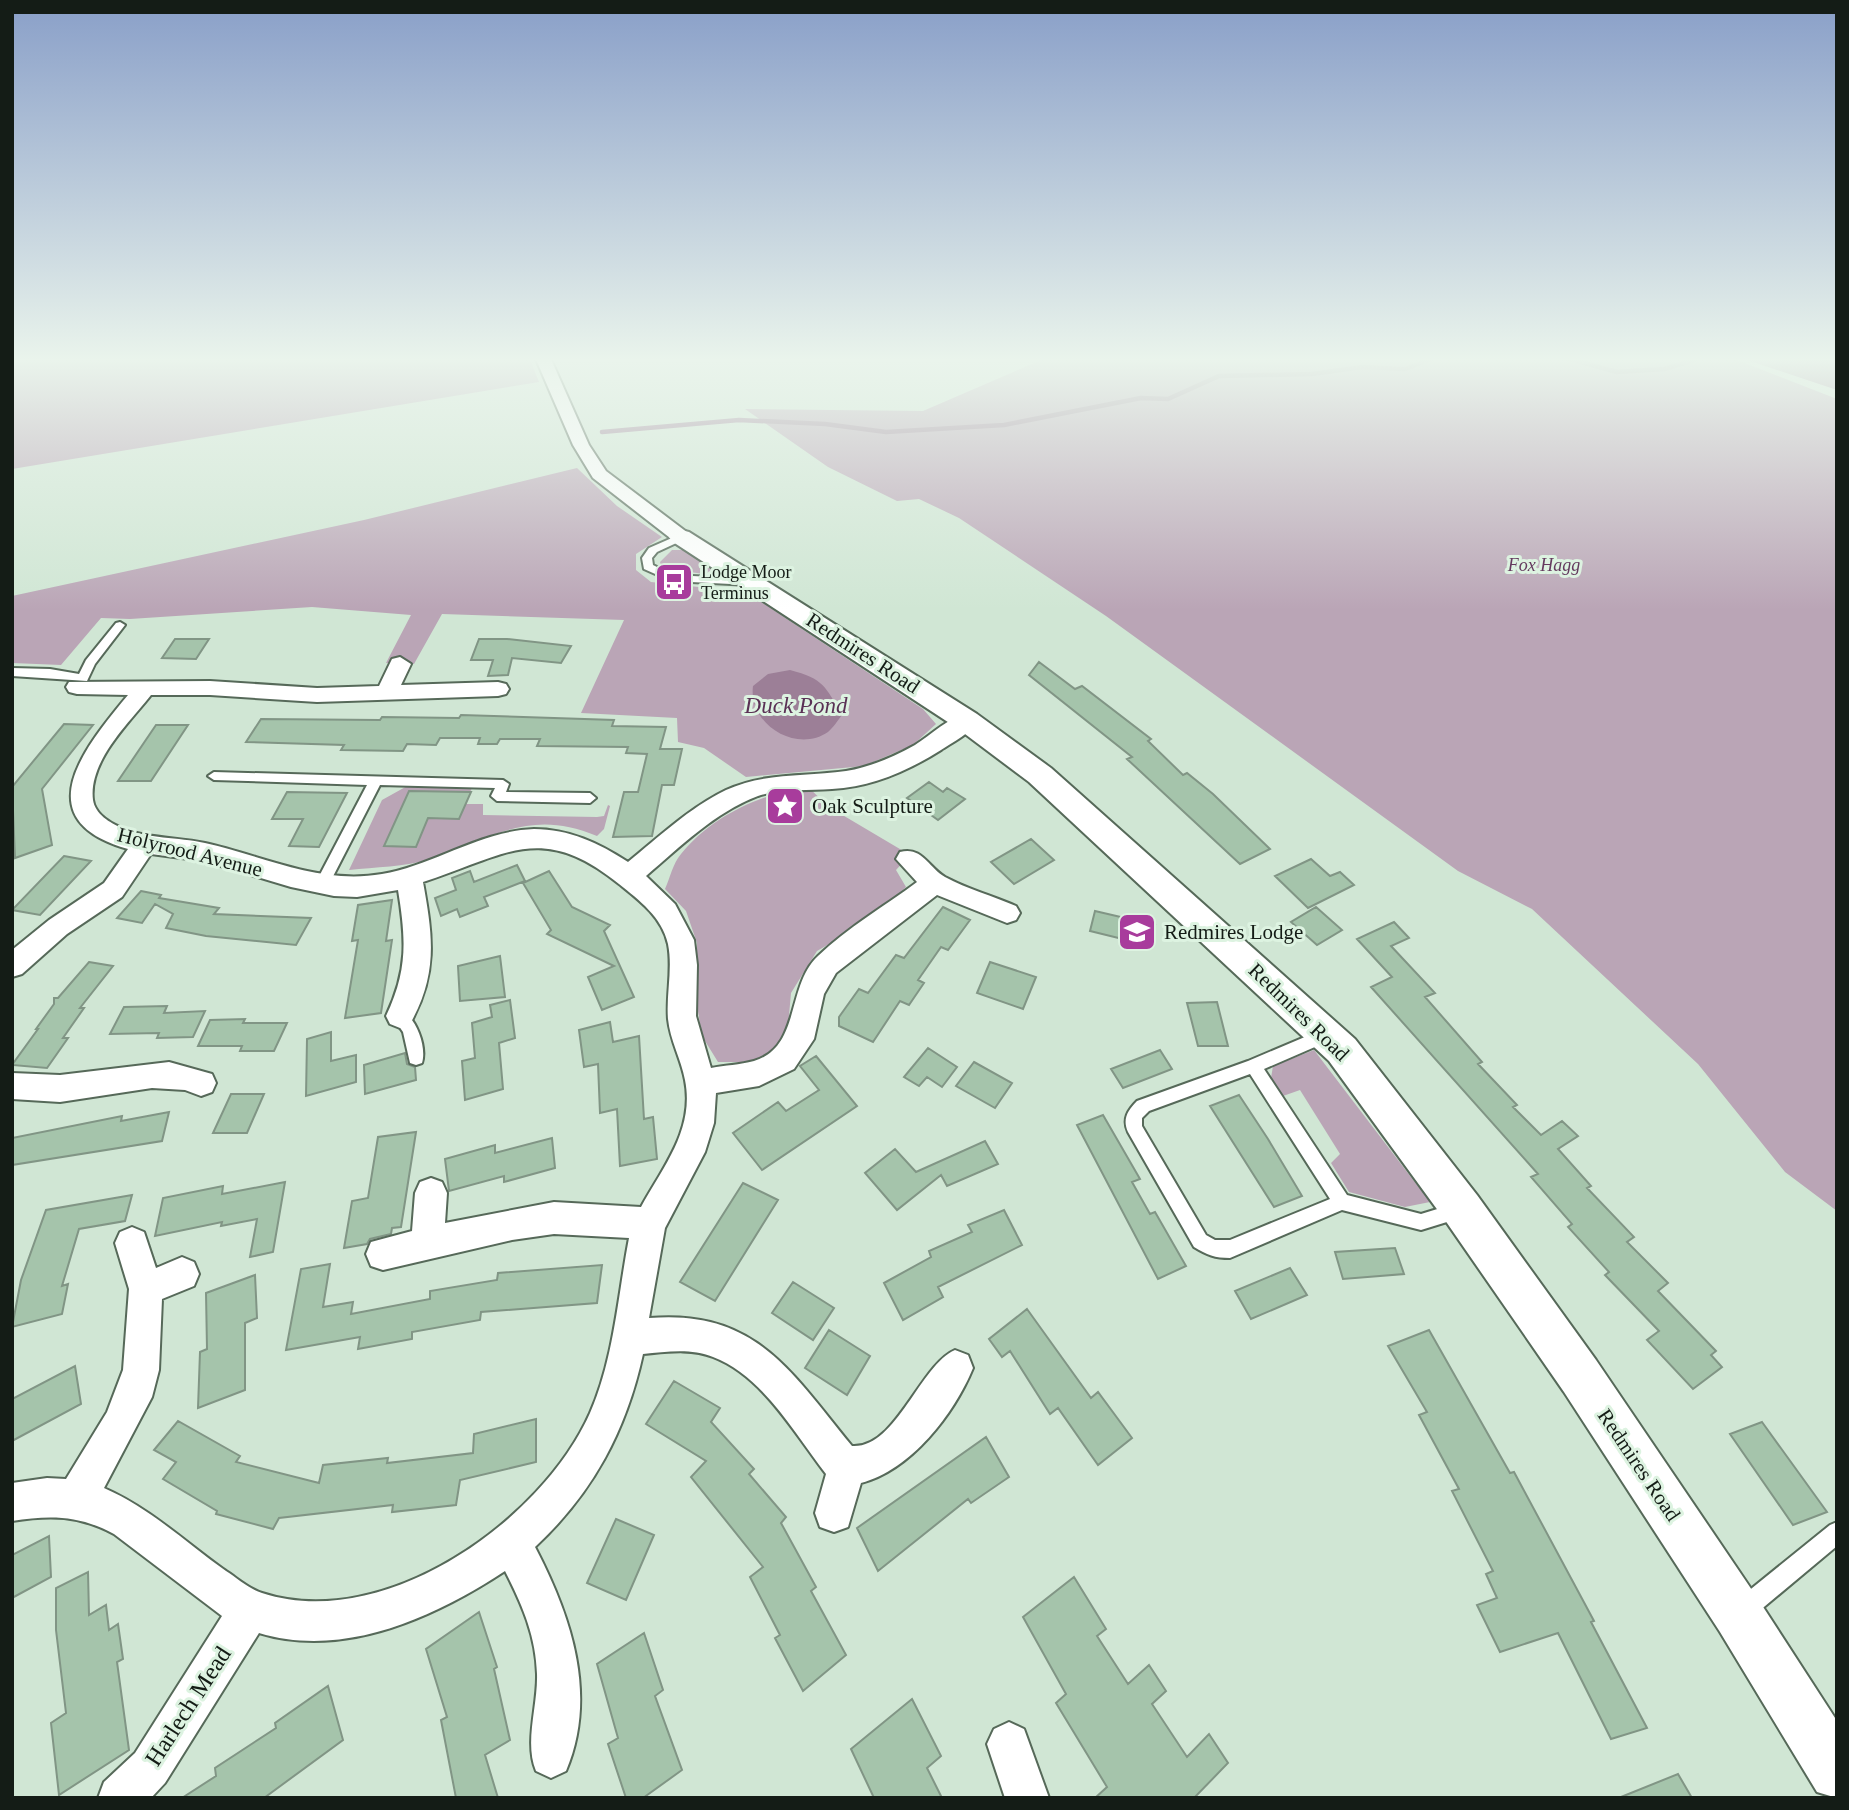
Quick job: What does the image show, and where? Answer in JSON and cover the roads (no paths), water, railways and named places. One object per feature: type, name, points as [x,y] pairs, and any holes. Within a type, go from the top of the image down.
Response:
[{"type":"street","name":"Redmires Road","points":[[580,441],[599,474],[681,537],[967,721],[1040,775],[1326,1035],[1358,1070],[1462,1209],[1580,1376],[1738,1614],[1837,1772]]},
{"type":"street","points":[[387,692],[400,664]]},
{"type":"street","points":[[80,683],[145,688],[211,688],[292,695],[498,689]]},
{"type":"street","name":"Holyrood Avenue","points":[[145,688],[91,761],[81,783],[81,804],[94,824],[117,837],[231,857],[290,879],[321,886],[379,885],[409,877],[498,842],[536,838],[561,840],[585,848],[658,902],[678,934],[684,953],[681,985],[684,1033],[703,1082]]},
{"type":"street","points":[[627,877],[715,806],[733,796],[755,788],[873,774],[900,765],[967,721]]},
{"type":"street","points":[[12,966],[22,942],[113,890],[146,842]]},
{"type":"street","points":[[909,859],[934,883],[1007,913]]},
{"type":"street","points":[[400,1016],[414,988],[419,964],[418,932],[409,877]]},
{"type":"street","points":[[12,1502],[39,1495],[77,1497],[113,1510],[208,1583],[250,1610],[309,1621],[363,1615],[413,1599],[463,1573],[511,1541],[548,1507],[597,1438],[621,1379],[650,1223],[694,1144],[703,1082],[760,1073],[784,1060],[800,1039],[810,992],[826,965],[934,883]]},
{"type":"street","points":[[12,1086],[66,1088],[163,1074],[185,1075],[201,1083]]},
{"type":"street","points":[[427,1244],[431,1193]]},
{"type":"street","points":[[383,1254],[554,1218],[650,1223]]},
{"type":"street","points":[[77,1497],[135,1397],[141,1370],[146,1289],[132,1243]]},
{"type":"street","points":[[146,1289],[182,1274]]},
{"type":"street","points":[[629,1337],[690,1334],[728,1343],[756,1362],[840,1461],[848,1464],[870,1462],[906,1432],[955,1368]]},
{"type":"street","points":[[834,1513],[848,1464]]},
{"type":"street","points":[[511,1541],[550,1626],[558,1662],[558,1708],[551,1756]]},
{"type":"street","name":"Harlech Mead","points":[[120,1798],[150,1768],[250,1610]]},
{"type":"street","points":[[1009,1744],[1027,1798]]},
{"type":"lane","points":[[681,537],[653,550],[647,558],[648,567],[671,578],[752,582]]},
{"type":"lane","points":[[12,672],[50,673],[80,683],[90,663],[120,625]]},
{"type":"lane","points":[[214,776],[503,784],[497,796],[590,798]]},
{"type":"lane","points":[[321,886],[375,782]]},
{"type":"lane","points":[[400,1016],[410,1030],[416,1058]]},
{"type":"lane","points":[[1326,1035],[1253,1066],[1143,1107],[1134,1115],[1134,1127],[1200,1241],[1213,1249],[1230,1249],[1342,1202],[1421,1222],[1462,1209]]},
{"type":"lane","points":[[1253,1066],[1342,1202]]},
{"type":"lane","points":[[1738,1614],[1837,1532]]},
{"type":"water","name":"Duck Pond","points":[[790,670],[817,681],[831,697],[842,715],[828,732],[815,738],[789,737],[777,732],[758,712],[753,700],[753,686],[768,674]]},
{"type":"place","name":"Lodge Moor Terminus","points":[[674,582]]},
{"type":"place","name":"Oak Sculpture","points":[[785,806]]},
{"type":"place","name":"Redmires Lodge","points":[[1137,932]]},
{"type":"park label","name":"Fox Hagg","points":[[1544,565]]}]
